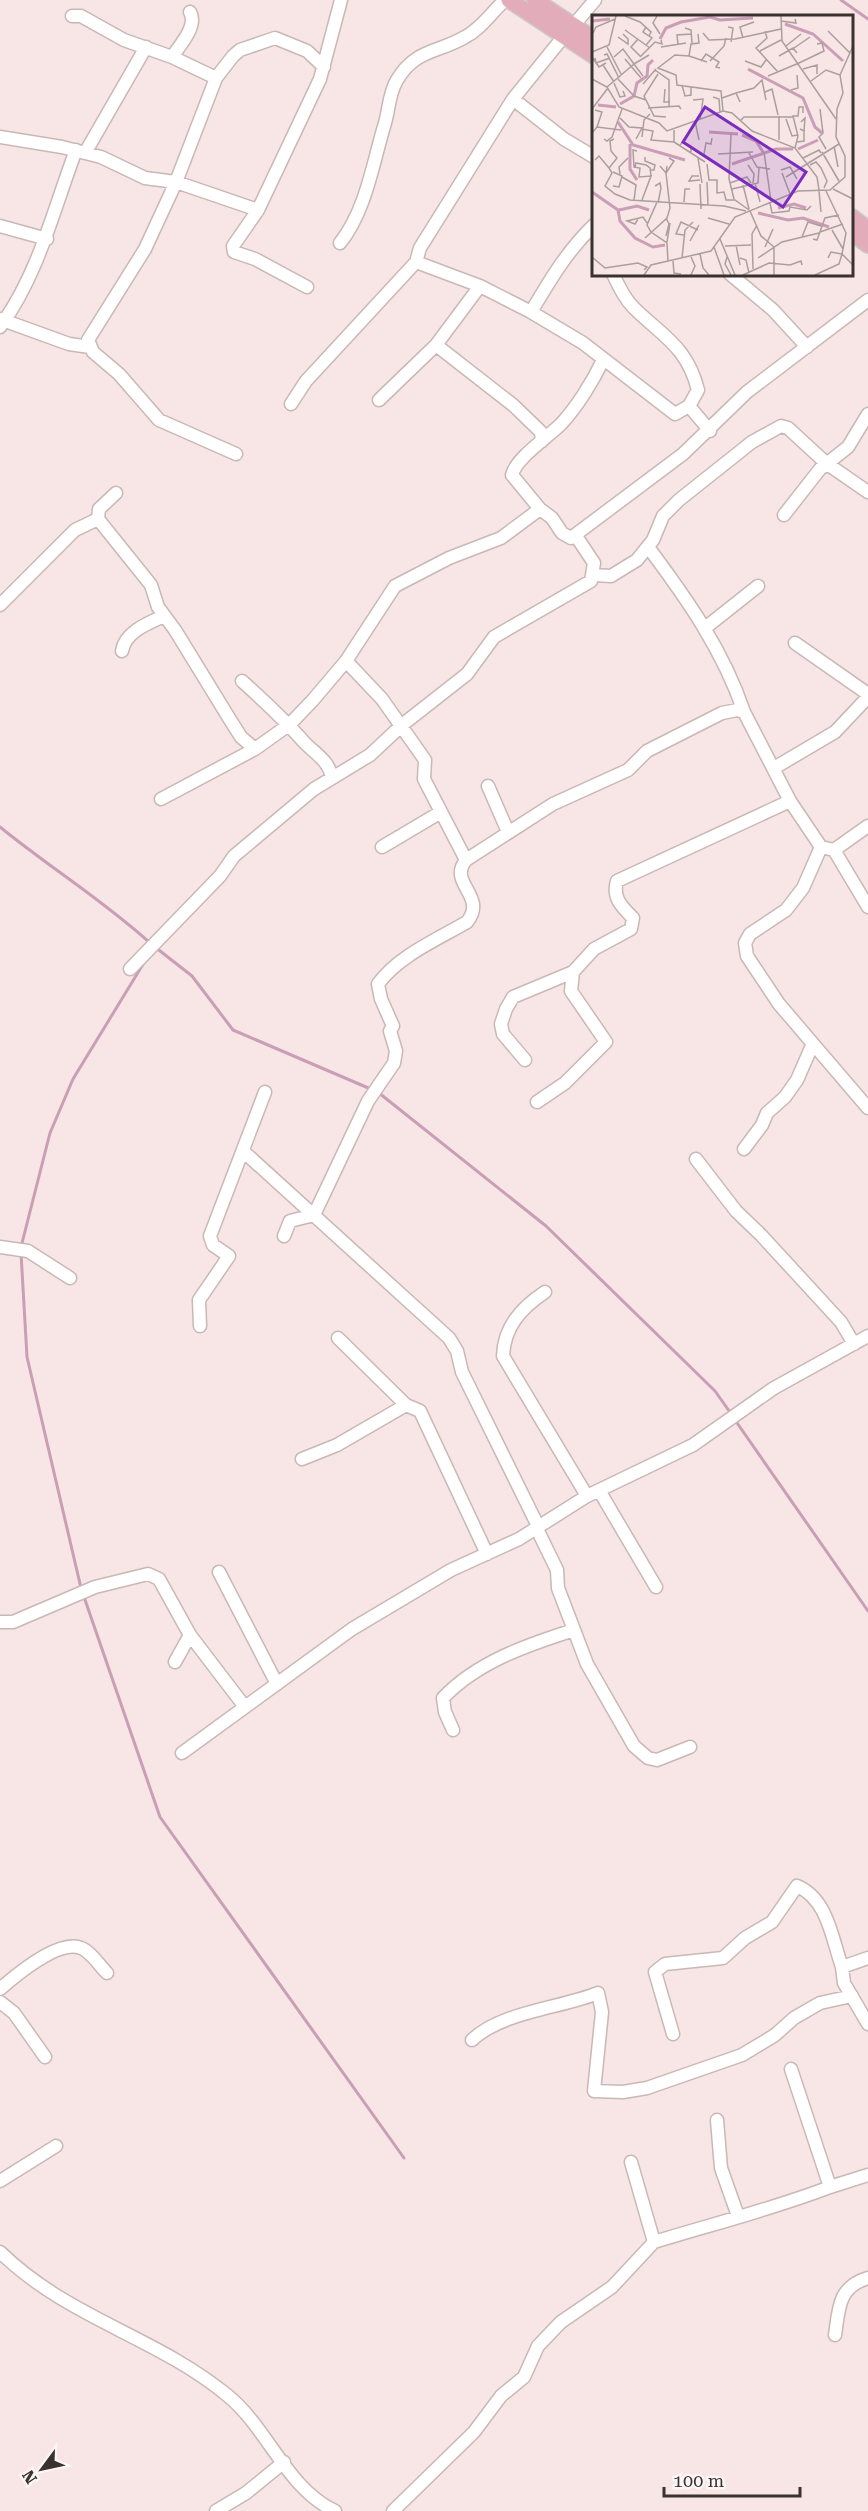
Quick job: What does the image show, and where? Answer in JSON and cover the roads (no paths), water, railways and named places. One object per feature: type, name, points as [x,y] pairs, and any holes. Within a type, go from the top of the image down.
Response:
[{"type":"main road","points":[[507,0],[569,31],[592,38]]},
{"type":"main road","points":[[535,0],[592,54]]},
{"type":"main road","points":[[853,218],[868,229]]},
{"type":"main road","points":[[853,234],[868,244]]},
{"type":"street","points":[[307,287],[255,259],[234,252],[233,246],[258,210],[324,67],[341,0]]},
{"type":"street","points":[[340,243],[349,232],[371,174],[391,92],[398,79],[418,56],[464,38],[475,31],[507,0]]},
{"type":"street","points":[[291,404],[306,381],[416,262],[420,248],[513,99],[595,0]]},
{"type":"street","points":[[172,57],[192,25],[193,18],[190,12]]},
{"type":"street","points":[[72,16],[81,16],[124,40],[172,57],[216,78]]},
{"type":"street","points":[[236,454],[159,420],[119,374],[90,347],[88,340],[145,249],[176,182],[216,78],[232,56],[240,50],[275,38],[307,51],[324,67]]},
{"type":"street","points":[[90,347],[69,344],[2,322],[16,305],[47,239],[81,151],[146,47]]},
{"type":"street","points":[[513,99],[564,139],[592,156]]},
{"type":"street","points":[[0,137],[81,151],[101,157],[145,178],[176,182],[258,210]]},
{"type":"street","points":[[0,226],[47,239]]},
{"type":"street","points":[[531,312],[557,267],[592,232]]},
{"type":"street","points":[[416,262],[480,286],[531,312],[583,343],[675,414],[689,406],[698,390],[694,374],[681,350],[632,306],[614,276]]},
{"type":"street","points":[[732,276],[773,310],[807,347]]},
{"type":"street","points":[[380,400],[436,345],[480,286]]},
{"type":"street","points":[[603,360],[593,381],[517,465],[512,475],[566,536],[576,536],[710,430],[747,392],[868,300]]},
{"type":"street","points":[[436,345],[513,405],[545,435]]},
{"type":"street","points":[[689,406],[710,430]]},
{"type":"street","points":[[784,514],[826,463],[848,447],[868,414]]},
{"type":"street","points":[[594,574],[612,576],[621,571],[648,547],[663,516],[679,500],[772,430],[781,426],[788,428],[826,463],[868,492]]},
{"type":"street","points":[[116,493],[99,509],[98,519],[151,585],[164,616],[241,737],[255,749]]},
{"type":"street","points":[[161,799],[255,749],[290,724],[346,661],[395,586],[449,558],[501,538],[540,509]]},
{"type":"street","points":[[0,605],[75,530],[98,519]]},
{"type":"street","points":[[130,969],[220,876],[234,856],[333,778],[370,755],[402,725],[467,674],[494,637],[583,587],[594,574],[594,564],[576,536]]},
{"type":"street","points":[[648,547],[705,628],[732,676],[744,712],[790,801],[821,847],[834,850],[868,907]]},
{"type":"street","points":[[705,628],[758,586]]},
{"type":"street","points":[[122,651],[127,639],[148,623],[164,616]]},
{"type":"street","points":[[774,768],[835,732],[867,702],[795,644]]},
{"type":"street","points":[[346,661],[377,693],[425,760],[424,779],[466,860]]},
{"type":"street","points":[[242,681],[290,724],[304,743],[330,766],[333,778]]},
{"type":"street","points":[[314,1215],[368,1101],[394,1063],[396,1051],[390,1031],[393,1026],[381,999],[378,984],[384,975],[406,958],[467,922],[472,915],[474,903],[459,873],[460,867],[466,860],[566,796],[628,770],[647,751],[722,713],[737,710],[744,712]]},
{"type":"street","points":[[488,786],[508,832]]},
{"type":"street","points":[[525,1060],[503,1034],[501,1024],[506,1009],[513,997],[573,972],[594,949],[631,929],[633,918],[620,905],[615,890],[617,881],[790,801]]},
{"type":"street","points":[[382,847],[441,812]]},
{"type":"street","points":[[834,850],[868,826]]},
{"type":"street","points":[[821,847],[803,888],[786,910],[750,934],[745,943],[747,956],[762,981],[868,1108]]},
{"type":"street","points":[[537,1102],[565,1083],[606,1042],[571,991],[573,972]]},
{"type":"street","points":[[744,1149],[762,1125],[767,1113],[785,1097],[797,1080],[811,1048],[815,1047]]},
{"type":"street","points":[[200,1326],[199,1300],[229,1256],[213,1245],[210,1236],[265,1092]]},
{"type":"street","points":[[243,1151],[454,1344],[462,1372],[557,1570],[558,1588],[592,1676],[641,1753],[657,1760],[690,1747]]},
{"type":"street","points":[[696,1159],[736,1211],[841,1322],[854,1344]]},
{"type":"street","points":[[284,1236],[290,1221],[314,1215]]},
{"type":"street","points":[[0,1247],[28,1251],[70,1278]]},
{"type":"street","points":[[545,1293],[516,1315],[512,1327],[506,1334],[503,1356],[587,1496]]},
{"type":"street","points":[[182,1753],[352,1629],[451,1570],[519,1539],[587,1496],[600,1492],[693,1445],[774,1388],[868,1336]]},
{"type":"street","points":[[338,1338],[406,1405],[420,1411],[487,1554]]},
{"type":"street","points":[[302,1459],[337,1446],[406,1405]]},
{"type":"street","points":[[600,1492],[656,1587]]},
{"type":"street","points":[[219,1572],[277,1684]]},
{"type":"street","points":[[0,1622],[13,1622],[95,1587],[148,1574],[159,1579],[190,1635],[245,1707]]},
{"type":"street","points":[[453,1730],[445,1712],[443,1698],[465,1676],[508,1654],[574,1630]]},
{"type":"street","points":[[175,1662],[190,1635]]},
{"type":"street","points":[[673,2034],[655,1972],[665,1964],[723,1958],[745,1938],[772,1922],[797,1886],[808,1890],[825,1915],[842,1967],[844,1983],[868,2024]]},
{"type":"street","points":[[0,1989],[27,1965],[72,1945],[83,1948],[107,1973]]},
{"type":"street","points":[[842,1967],[868,1958]]},
{"type":"street","points":[[472,2040],[479,2034],[506,2022],[598,1993],[602,2012],[594,2091],[623,2092],[647,2088],[741,2055],[775,2035],[787,2022],[820,2003],[852,1996]]},
{"type":"street","points":[[0,2002],[14,2013],[45,2057]]},
{"type":"street","points":[[791,2069],[830,2187]]},
{"type":"street","points":[[717,2120],[722,2168],[738,2216]]},
{"type":"street","points":[[0,2181],[56,2146]]},
{"type":"street","points":[[631,2162],[654,2242]]},
{"type":"street","points":[[393,2511],[474,2432],[501,2396],[524,2377],[538,2346],[561,2322],[612,2287],[654,2242],[738,2216],[780,2206],[868,2175]]},
{"type":"street","points":[[0,2252],[33,2282],[74,2308],[178,2360],[205,2377],[260,2428],[284,2463],[312,2497],[334,2511]]},
{"type":"street","points":[[835,2335],[841,2297],[857,2281],[868,2278]]},
{"type":"street","points":[[216,2511],[246,2493],[284,2463]]},
{"type":"waterway","points":[[841,0],[868,19]]},
{"type":"waterway","points":[[0,827],[150,943]]},
{"type":"waterway","points":[[155,947],[192,976],[233,1030],[373,1090]]},
{"type":"waterway","points":[[21,1247],[50,1133],[73,1079],[145,961]]},
{"type":"waterway","points":[[379,1093],[546,1226],[715,1391],[732,1415]]},
{"type":"waterway","points":[[21,1253],[27,1357],[81,1588]]},
{"type":"waterway","points":[[735,1420],[868,1611]]},
{"type":"waterway","points":[[83,1594],[160,1817],[404,2158]]}]
